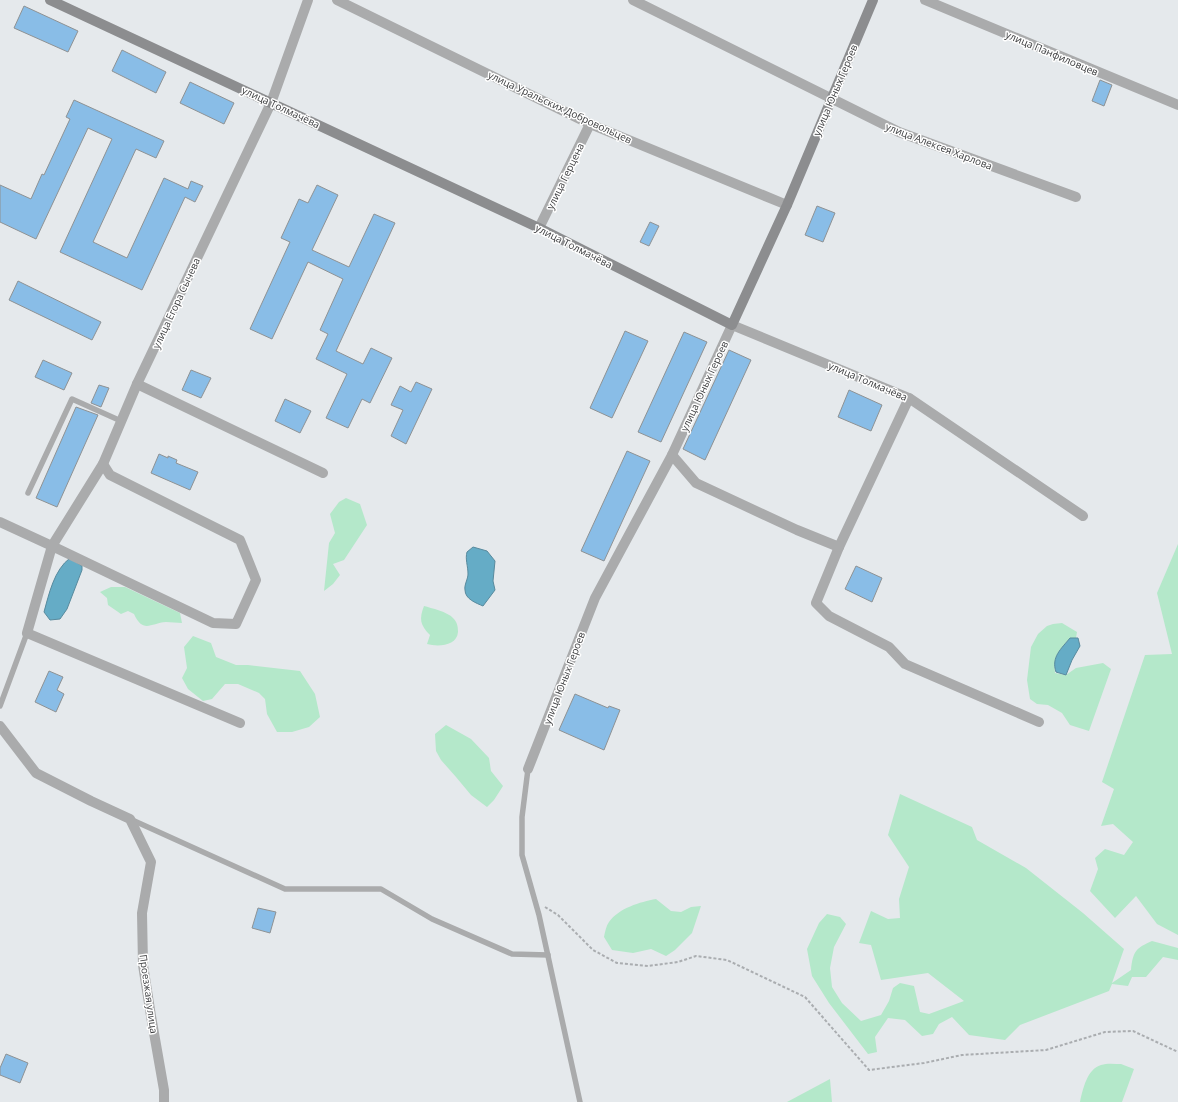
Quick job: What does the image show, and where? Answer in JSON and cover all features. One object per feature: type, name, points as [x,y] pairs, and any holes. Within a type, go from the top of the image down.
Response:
[{"type":"street","name":"улица Толмачёва","points":[[50,0],[539,228],[732,325],[909,398],[1083,516]]},
{"type":"street","name":"улица Егора Сычева","points":[[27,633],[52,546],[103,464],[137,384],[271,103],[308,0]]},
{"type":"street","name":"улица Уральских Добровольцев","points":[[337,0],[590,124],[787,205]]},
{"type":"street","name":"улица Алексея Харлова","points":[[634,0],[899,132],[1076,197]]},
{"type":"street","name":"улица Юных Героев","points":[[528,769],[595,598],[672,455],[787,205],[873,0]]},
{"type":"street","name":"улица Панфиловцев","points":[[925,0],[1178,105]]},
{"type":"street","name":"улица Герцена","points":[[539,228],[590,124]]},
{"type":"street","points":[[137,384],[323,473]]},
{"type":"street","points":[[909,398],[839,547],[816,603],[828,616],[889,647],[905,664],[1039,722]]},
{"type":"street","points":[[672,455],[696,483],[797,530],[839,547]]},
{"type":"street","points":[[0,522],[213,623],[236,624],[256,580],[240,540],[110,475],[103,464]]},
{"type":"street","points":[[27,633],[240,723]]},
{"type":"street","points":[[0,726],[36,772],[91,801],[130,819]]},
{"type":"street","name":"Проезжая улица","points":[[130,819],[151,862],[142,913],[144,965],[164,1090],[164,1102]]},
{"type":"lane","points":[[28,494],[72,399],[121,421]]},
{"type":"lane","points":[[0,706],[27,633]]},
{"type":"lane","points":[[528,769],[522,817],[522,855],[548,955],[580,1102]]},
{"type":"lane","points":[[130,819],[285,889],[381,889],[432,919],[512,954],[548,955]]},
{"type":"path","points":[[535,902],[558,915],[593,950],[618,963],[648,966],[678,962],[696,956],[727,960],[805,997],[869,1070],[962,1055],[1046,1050],[1105,1032],[1133,1031],[1178,1052]]},
{"type":"green space","points":[[346,498],[360,504],[367,525],[344,560],[333,564],[340,575],[333,584],[324,591],[329,543],[335,533],[330,514],[339,502]]},
{"type":"green space","points":[[1178,544],[1178,935],[1157,924],[1136,896],[1115,918],[1090,891],[1098,869],[1095,858],[1105,849],[1124,855],[1133,842],[1113,824],[1101,826],[1114,789],[1102,782],[1145,655],[1172,654],[1157,593]]},
{"type":"green space","points":[[111,587],[125,587],[180,613],[182,623],[166,622],[144,626],[137,620],[134,614],[128,611],[121,614],[108,605],[107,598],[100,592]]},
{"type":"green space","points":[[424,606],[451,616],[457,624],[457,637],[451,643],[441,645],[427,644],[430,635],[421,622],[421,615]]},
{"type":"green space","points":[[1062,623],[1077,632],[1076,638],[1070,638],[1058,654],[1055,663],[1055,673],[1066,675],[1076,668],[1103,663],[1111,669],[1089,731],[1070,725],[1062,713],[1048,705],[1037,704],[1030,699],[1027,680],[1031,647],[1038,634],[1047,626]]},
{"type":"green space","points":[[193,636],[211,643],[216,657],[236,665],[300,671],[315,694],[320,717],[309,727],[292,732],[277,732],[267,714],[265,699],[259,693],[238,684],[225,684],[212,699],[203,701],[188,689],[182,678],[187,668],[184,647]]},
{"type":"green space","points":[[446,725],[471,739],[489,758],[491,771],[503,786],[494,800],[487,807],[471,795],[441,760],[436,751],[435,734]]},
{"type":"green space","points":[[900,794],[972,827],[977,840],[1026,868],[1083,913],[1124,949],[1112,983],[1131,970],[1136,951],[1152,941],[1178,948],[1178,960],[1163,957],[1146,977],[1132,977],[1128,986],[1112,984],[1109,991],[1020,1025],[1005,1040],[969,1035],[952,1017],[939,1024],[933,1034],[922,1036],[905,1020],[888,1018],[875,1037],[877,1052],[868,1054],[829,1003],[812,976],[807,949],[819,923],[827,914],[840,917],[846,924],[834,947],[830,968],[832,987],[842,1003],[861,1021],[881,1015],[889,1001],[893,988],[900,983],[914,986],[920,1012],[929,1014],[964,1001],[928,973],[881,980],[871,945],[859,943],[871,911],[888,919],[900,918],[899,899],[909,867],[888,835]]},
{"type":"green space","points":[[656,899],[671,911],[681,912],[691,907],[701,906],[692,933],[675,950],[666,956],[651,949],[633,953],[612,950],[604,937],[606,927],[613,917],[624,909]]},
{"type":"green space","points":[[1103,1064],[1121,1064],[1134,1069],[1122,1102],[1080,1102],[1086,1080],[1096,1067]]},
{"type":"green space","points":[[830,1079],[832,1102],[787,1102]]},
{"type":"water","points":[[473,547],[487,551],[495,561],[493,581],[495,590],[483,606],[471,600],[465,593],[468,574],[466,555],[467,552]]},
{"type":"water","points":[[70,558],[82,566],[82,570],[67,609],[60,619],[50,620],[44,612],[50,590],[60,569]]},
{"type":"water","points":[[1070,638],[1078,638],[1080,646],[1066,675],[1056,672],[1055,662],[1060,650]]},
{"type":"building","points":[[24,6],[78,31],[68,52],[14,28]]},
{"type":"building","points":[[122,50],[166,72],[156,93],[112,71]]},
{"type":"building","points":[[1100,80],[1112,85],[1104,106],[1092,101]]},
{"type":"building","points":[[190,82],[234,103],[224,124],[180,103]]},
{"type":"building","points":[[74,100],[164,141],[156,158],[136,149],[93,242],[127,258],[164,178],[188,189],[191,181],[203,186],[195,202],[185,197],[142,290],[60,252],[112,139],[88,128],[36,239],[0,222],[0,185],[31,199],[70,119],[66,117]]},
{"type":"building","points":[[317,185],[338,195],[312,250],[349,267],[374,214],[395,223],[336,351],[363,364],[371,348],[392,358],[370,403],[362,399],[348,428],[326,418],[347,374],[316,359],[328,334],[320,330],[343,279],[308,262],[272,339],[250,329],[290,242],[281,238],[299,199],[308,203]]},
{"type":"building","points":[[817,206],[835,213],[823,242],[805,235]]},
{"type":"building","points":[[650,222],[659,226],[649,246],[640,242]]},
{"type":"building","points":[[18,281],[101,322],[92,340],[9,300]]},
{"type":"building","points":[[625,331],[648,341],[612,418],[590,408]]},
{"type":"building","points":[[684,332],[707,342],[661,442],[638,432]]},
{"type":"building","points":[[729,350],[751,360],[705,460],[683,449]]},
{"type":"building","points":[[43,360],[72,373],[64,390],[35,377]]},
{"type":"building","points":[[191,370],[211,378],[201,398],[182,390]]},
{"type":"building","points":[[416,382],[432,389],[406,444],[391,436],[403,410],[391,405],[400,386],[411,392]]},
{"type":"building","points":[[99,385],[109,388],[101,407],[91,403]]},
{"type":"building","points":[[849,390],[882,405],[871,431],[838,417]]},
{"type":"building","points":[[285,399],[311,411],[300,433],[275,421]]},
{"type":"building","points":[[76,407],[98,415],[57,507],[36,498]]},
{"type":"building","points":[[627,451],[650,461],[604,561],[581,551]]},
{"type":"building","points":[[159,454],[177,460],[176,463],[198,472],[190,490],[151,473]]},
{"type":"building","points":[[856,566],[882,578],[872,602],[845,589]]},
{"type":"building","points":[[49,671],[63,677],[57,690],[64,694],[56,712],[35,702]]},
{"type":"building","points":[[575,694],[608,708],[609,706],[620,710],[604,750],[559,730]]},
{"type":"building","points":[[258,908],[276,912],[270,933],[252,928]]},
{"type":"building","points":[[6,1054],[28,1063],[20,1083],[0,1075],[0,1068]]}]
